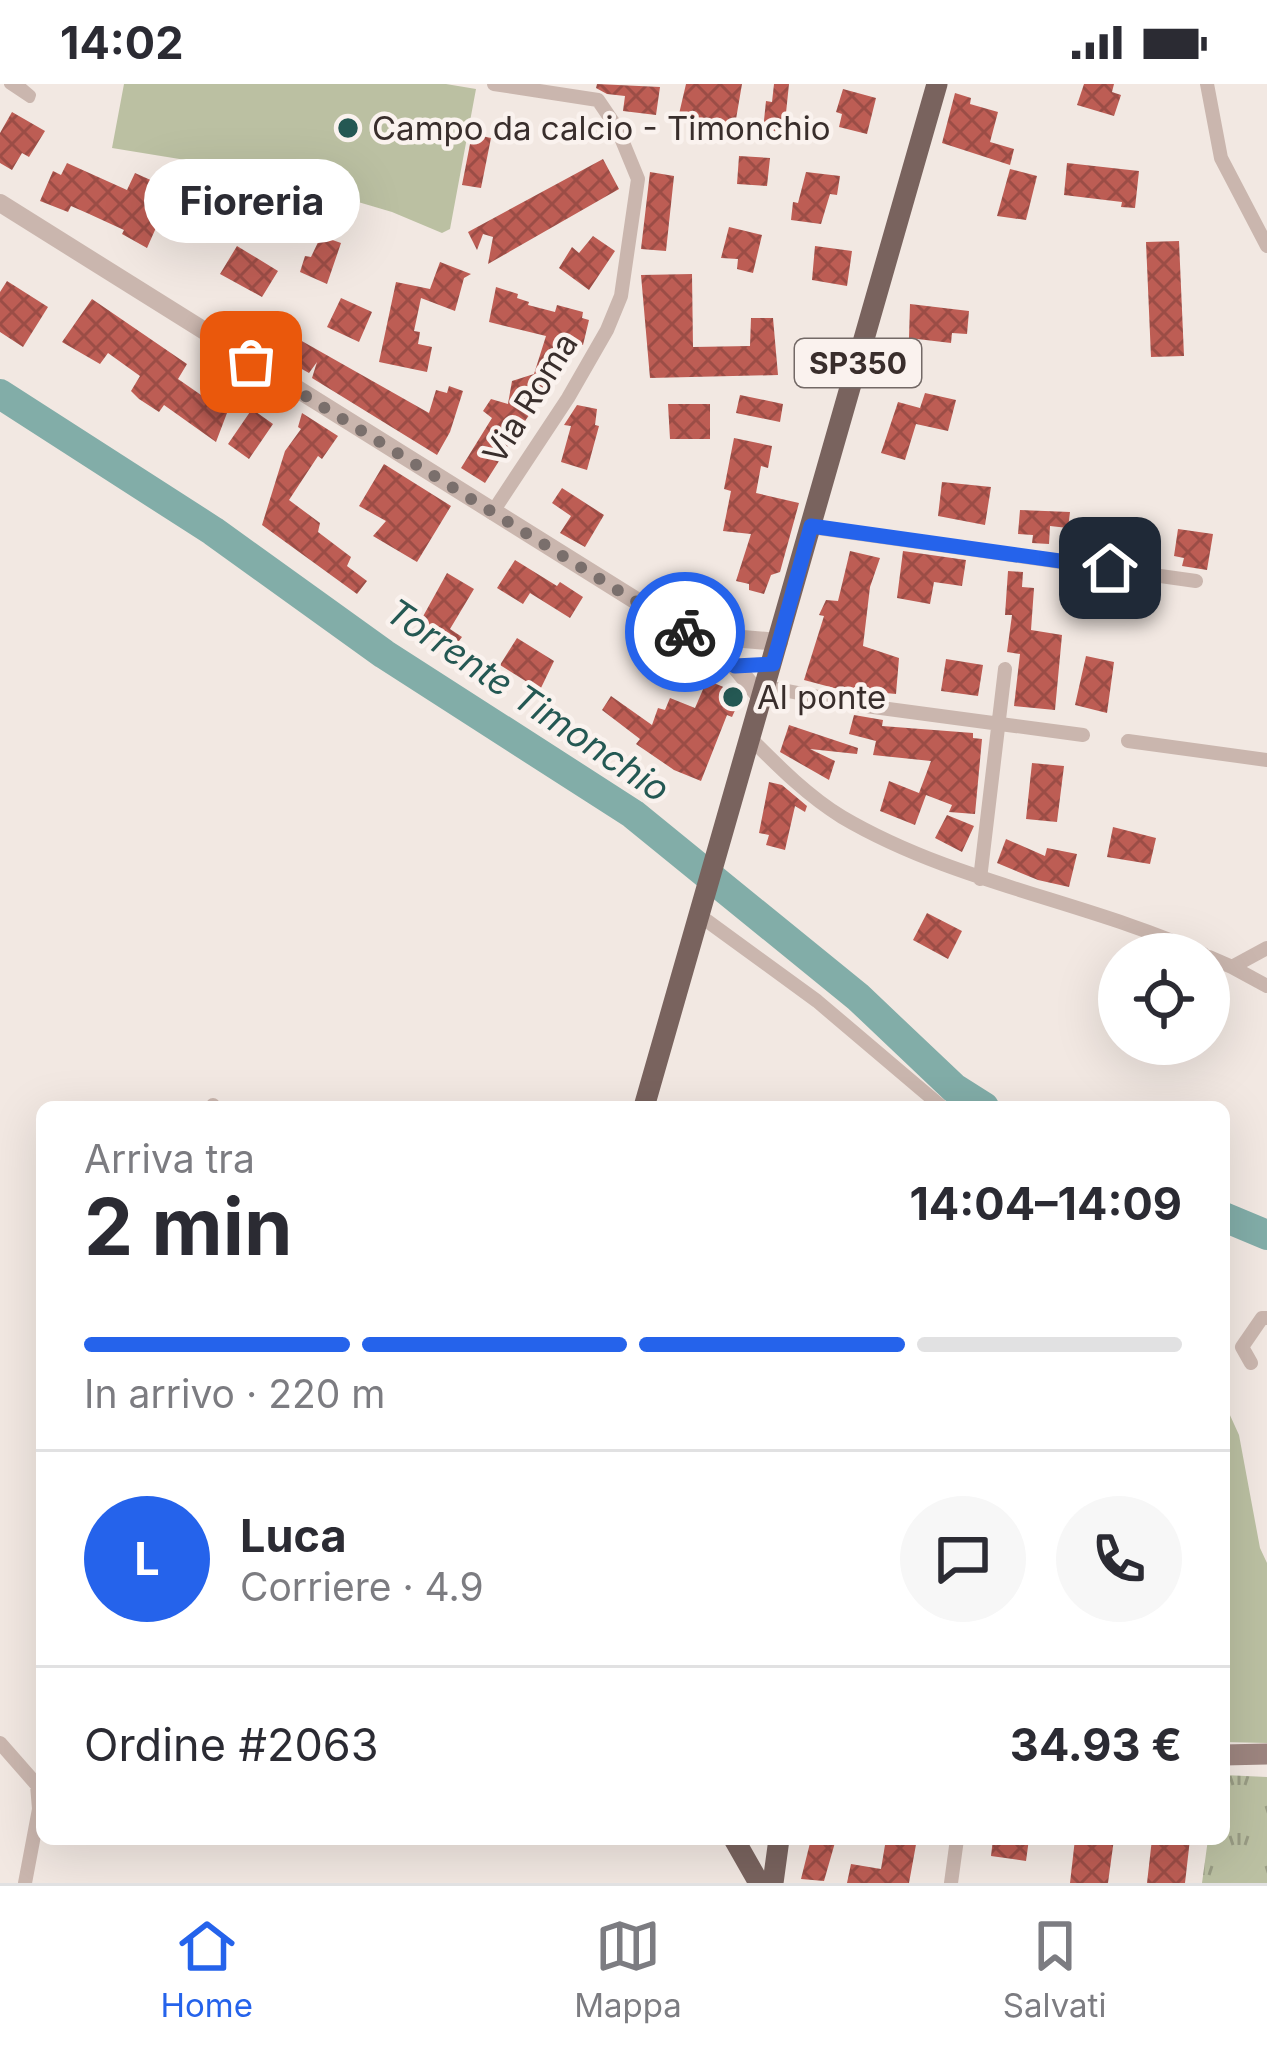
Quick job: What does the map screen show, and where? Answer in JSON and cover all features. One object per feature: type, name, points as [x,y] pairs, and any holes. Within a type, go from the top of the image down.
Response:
[{"type":"main road","name":"SP350","points":[[646,1101],[938,84]]},
{"type":"main road","points":[[1230,1755],[1267,1754]]},
{"type":"main road","points":[[737,1845],[759,1883]]},
{"type":"main road","points":[[773,1883],[777,1845]]},
{"type":"street","points":[[9,84],[30,98],[18,84]]},
{"type":"street","points":[[494,84],[597,92]]},
{"type":"street","points":[[1208,84],[1222,158],[1267,246]]},
{"type":"street","name":"Via Roma","points":[[493,513],[568,398],[615,312],[628,258],[638,179],[597,92]]},
{"type":"street","name":"Via Roma","points":[[0,203],[691,635],[765,693]]},
{"type":"street","points":[[811,526],[1196,580]]},
{"type":"street","name":"Via Roma","points":[[691,635],[776,653]]},
{"type":"street","points":[[735,666],[776,653]]},
{"type":"street","points":[[980,878],[1005,669]]},
{"type":"street","points":[[765,693],[1083,735]]},
{"type":"street","points":[[752,740],[805,791],[845,818],[980,878],[1147,933]]},
{"type":"street","points":[[1128,741],[1267,760]]},
{"type":"street","points":[[699,913],[817,1001],[935,1101]]},
{"type":"street","points":[[1232,967],[1267,948]]},
{"type":"street","points":[[1232,967],[1267,986]]},
{"type":"street","points":[[1250,1363],[1242,1347],[1262,1318],[1267,1318]]},
{"type":"street","points":[[0,1743],[36,1783]]},
{"type":"street","points":[[25,1883],[36,1821]]},
{"type":"street","points":[[951,1883],[957,1845]]},
{"type":"green space","name":"Campo da calcio - Timonchio","points":[[124,84],[446,84],[476,89],[450,229],[442,233],[392,212],[253,171],[112,148]]},
{"type":"green space","points":[[1230,1415],[1239,1435],[1260,1548],[1267,1563],[1267,1743],[1230,1742]]},
{"type":"green space","points":[[1230,1775],[1267,1777],[1267,1883],[1202,1883],[1207,1845],[1230,1845]]},
{"type":"building","points":[[597,84],[660,87],[656,115],[623,111],[625,96],[607,94]]},
{"type":"building","points":[[686,84],[742,84],[735,125],[679,114]]},
{"type":"building","points":[[774,84],[789,84],[784,132],[763,130],[766,101],[772,102]]},
{"type":"building","points":[[1084,84],[1114,84],[1112,92],[1121,95],[1114,116],[1077,105]]},
{"type":"building","points":[[843,89],[876,98],[867,134],[839,127],[842,114],[836,112]]},
{"type":"building","points":[[955,93],[971,98],[970,104],[998,112],[990,142],[1014,149],[1010,165],[942,143]]},
{"type":"building","points":[[12,112],[45,131],[29,157],[22,153],[12,170],[0,163],[0,133]]},
{"type":"building","points":[[472,134],[491,138],[481,188],[462,185]]},
{"type":"building","points":[[739,156],[770,158],[767,186],[737,184]]},
{"type":"building","points":[[603,159],[619,189],[488,264],[493,237],[483,234],[477,250],[468,232]]},
{"type":"building","points":[[67,163],[127,190],[135,173],[155,182],[148,205],[163,212],[147,248],[122,234],[124,230],[87,213],[71,206],[68,212],[40,201],[53,171],[61,175]]},
{"type":"building","points":[[1067,163],[1139,171],[1135,208],[1064,195]]},
{"type":"building","points":[[1010,169],[1037,176],[1026,220],[997,216]]},
{"type":"building","points":[[650,172],[674,176],[666,251],[641,249]]},
{"type":"building","points":[[806,172],[840,176],[837,195],[830,194],[821,224],[791,220]]},
{"type":"building","points":[[184,175],[220,182],[210,220],[175,211]]},
{"type":"building","points":[[729,227],[762,235],[753,273],[737,269],[738,259],[721,258]]},
{"type":"building","points":[[321,236],[341,243],[327,284],[300,272],[305,256],[311,257]]},
{"type":"building","points":[[593,236],[615,251],[589,290],[559,268],[572,247],[579,253]]},
{"type":"building","points":[[1179,241],[1184,356],[1151,357],[1146,242]]},
{"type":"building","points":[[237,246],[278,271],[262,297],[220,274]]},
{"type":"building","points":[[815,246],[852,251],[847,286],[812,280]]},
{"type":"building","points":[[440,262],[471,274],[464,278],[455,311],[421,298],[414,331],[420,332],[418,344],[432,347],[427,372],[379,362],[396,282],[430,289]]},
{"type":"building","points":[[692,274],[693,347],[750,346],[751,318],[773,318],[778,375],[650,378],[641,275]]},
{"type":"building","points":[[7,281],[48,307],[23,347],[0,332],[0,292]]},
{"type":"building","points":[[496,287],[518,294],[528,305],[555,312],[557,305],[583,312],[582,318],[589,320],[583,345],[563,340],[550,385],[507,447],[498,445],[506,450],[485,483],[461,468],[492,418],[483,411],[491,399],[508,404],[512,381],[534,374],[546,336],[489,322]]},
{"type":"building","points":[[341,298],[372,312],[359,342],[327,327]]},
{"type":"building","points":[[92,299],[187,364],[178,379],[227,413],[216,442],[164,405],[159,412],[139,399],[131,391],[140,376],[108,353],[100,364],[62,342]]},
{"type":"building","points":[[910,304],[969,311],[967,334],[952,333],[951,343],[909,338]]},
{"type":"building","points":[[277,327],[429,413],[436,390],[447,393],[449,386],[463,391],[437,455],[312,378],[317,362],[309,373],[264,348]]},
{"type":"building","points":[[925,393],[956,400],[948,431],[916,424],[905,460],[881,453],[898,402],[920,408]]},
{"type":"building","points":[[740,395],[783,404],[780,422],[736,413]]},
{"type":"building","points":[[668,404],[710,404],[710,439],[670,439]]},
{"type":"building","points":[[577,405],[597,409],[595,425],[599,426],[587,470],[561,462],[571,426],[564,425]]},
{"type":"building","points":[[252,409],[273,424],[249,459],[228,444]]},
{"type":"building","points":[[302,413],[338,436],[322,459],[318,456],[289,500],[320,523],[318,532],[351,557],[347,566],[367,581],[357,594],[262,525],[285,451],[301,429]]},
{"type":"building","points":[[734,438],[772,446],[768,468],[761,466],[756,493],[799,503],[780,572],[771,575],[764,594],[736,581],[751,534],[723,531],[731,491],[724,489]]},
{"type":"building","points":[[384,464],[451,506],[417,562],[373,536],[386,521],[359,506]]},
{"type":"building","points":[[942,482],[991,487],[985,525],[938,516]]},
{"type":"building","points":[[562,488],[604,515],[585,547],[560,533],[571,516],[552,503]]},
{"type":"building","points":[[1020,510],[1070,512],[1068,528],[1050,526],[1049,544],[1032,543],[1033,535],[1018,534]]},
{"type":"building","points":[[1178,529],[1213,534],[1207,570],[1182,566],[1184,558],[1174,556]]},
{"type":"building","points":[[850,551],[880,558],[870,587],[863,646],[899,658],[896,694],[804,680],[824,616],[819,615],[826,600],[838,601]]},
{"type":"building","points":[[903,551],[966,560],[962,586],[934,582],[930,604],[897,598]]},
{"type":"building","points":[[515,560],[583,597],[570,618],[530,593],[523,604],[497,588]]},
{"type":"building","points":[[1008,571],[1023,572],[1022,587],[1034,588],[1031,630],[1062,635],[1055,710],[1014,706],[1020,654],[1007,652],[1012,615],[1005,615]]},
{"type":"building","points":[[447,573],[474,589],[450,629],[462,637],[452,650],[421,620]]},
{"type":"building","points":[[517,638],[554,661],[540,690],[500,665]]},
{"type":"building","points":[[1086,656],[1114,662],[1107,713],[1075,705]]},
{"type":"building","points":[[946,659],[983,665],[978,696],[941,691]]},
{"type":"building","points":[[707,680],[742,695],[732,717],[727,715],[701,781],[674,770],[636,744],[640,739],[602,710],[611,696],[652,725],[658,708],[665,710],[670,698],[695,708]]},
{"type":"building","points":[[854,715],[883,720],[882,726],[973,733],[973,738],[982,739],[975,814],[949,812],[952,805],[926,795],[915,825],[880,811],[889,781],[919,793],[931,761],[873,755],[876,741],[849,734]]},
{"type":"building","points":[[789,725],[858,748],[857,754],[810,749],[835,761],[829,780],[780,752]]},
{"type":"building","points":[[1032,763],[1064,766],[1057,822],[1026,819]]},
{"type":"building","points":[[769,782],[782,785],[807,806],[805,812],[795,806],[785,850],[766,845],[769,835],[759,833]]},
{"type":"building","points":[[947,815],[974,826],[962,852],[935,838]]},
{"type":"building","points":[[1113,827],[1156,838],[1150,864],[1107,857]]},
{"type":"building","points":[[1006,839],[1045,856],[1047,848],[1077,854],[1069,887],[997,863]]},
{"type":"building","points":[[927,913],[962,931],[948,959],[913,940]]},
{"type":"building","points":[[810,1845],[834,1845],[824,1881],[801,1879]]},
{"type":"building","points":[[885,1845],[916,1845],[909,1883],[847,1883],[851,1864],[881,1869]]},
{"type":"building","points":[[992,1845],[1028,1845],[1026,1861],[991,1856]]},
{"type":"building","points":[[1074,1845],[1113,1845],[1108,1883],[1070,1883]]},
{"type":"building","points":[[1151,1845],[1189,1845],[1185,1883],[1147,1883]]},
{"type":"waterway","name":"Torrente Timonchio","points":[[0,394],[213,531],[384,654],[633,814],[858,997],[954,1088],[975,1101]]},
{"type":"waterway","name":"Torrente Timonchio","points":[[1230,1220],[1267,1235]]},
{"type":"way so far","points":[[251,362],[685,632]]},
{"type":"place","name":"Campo da calcio - Timonchio","points":[[348,128]]},
{"type":"place","name":"Fioreria","points":[[251,362]]},
{"type":"place","name":"Al ponte","points":[[733,697]]},
{"type":"route","points":[[685,632],[735,666],[773,664],[811,526],[1110,568]]}]
